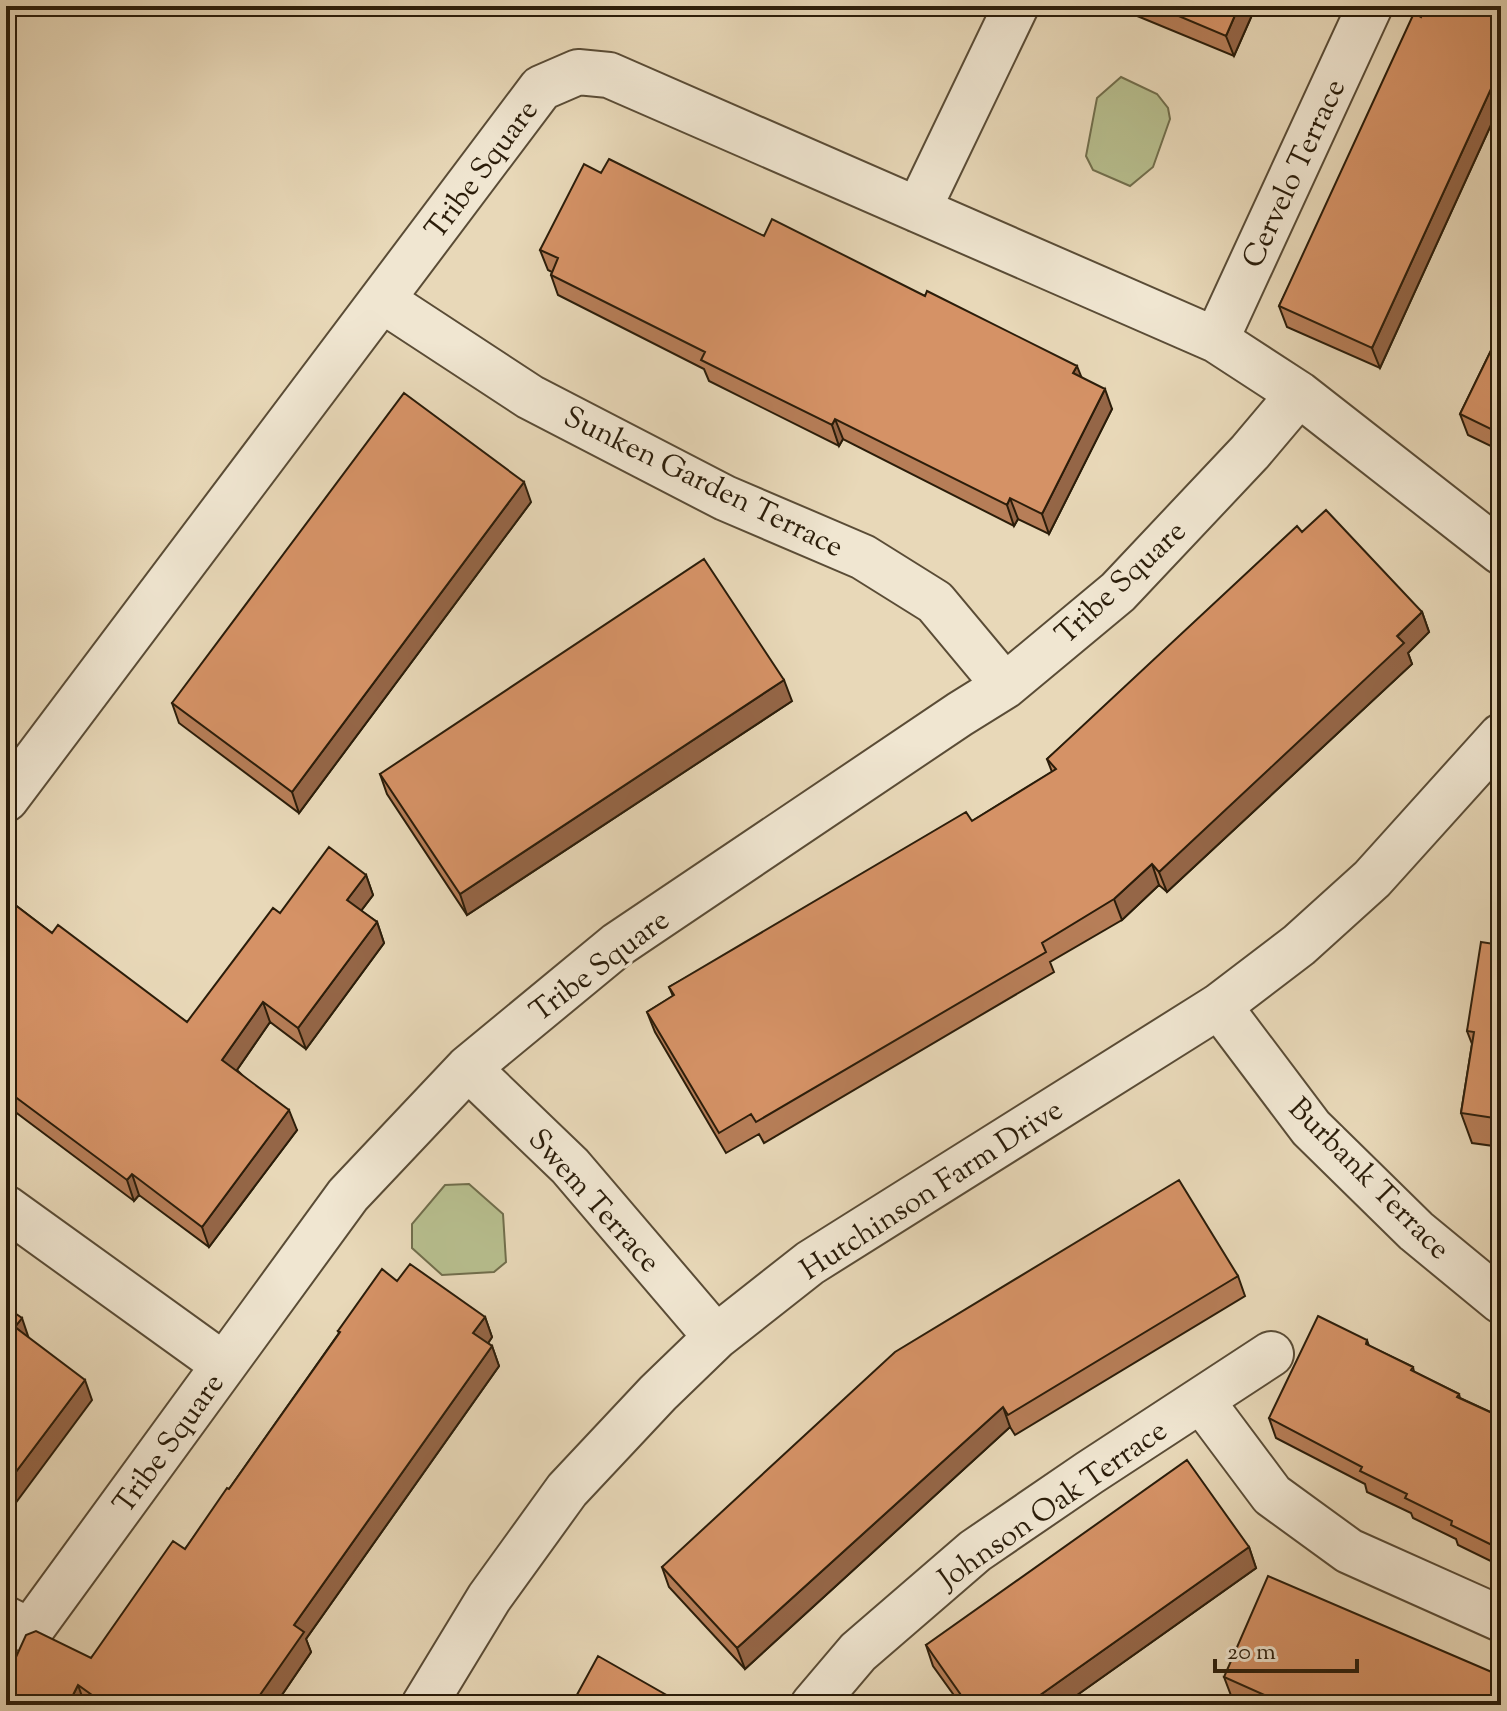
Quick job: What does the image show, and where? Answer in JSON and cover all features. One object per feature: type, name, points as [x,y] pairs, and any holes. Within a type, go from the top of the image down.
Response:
[{"type":"street","points":[[918,210],[1016,6]]},
{"type":"street","name":"Cervelo Terrace","points":[[1216,340],[1370,6]]},
{"type":"street","name":"Tribe Square","points":[[6,799],[541,88],[578,72],[609,75],[1216,340],[1299,394],[1501,552]]},
{"type":"street","name":"Sunken Garden Terrace","points":[[382,300],[530,397],[725,498],[863,557],[923,594],[935,602],[1005,686]]},
{"type":"street","name":"Tribe Square","points":[[6,1619],[30,1631],[348,1195],[468,1068],[617,945],[1005,686],[1118,592],[1250,452],[1299,394]]},
{"type":"street","name":"Hutchinson Farm Drive","points":[[424,1705],[489,1598],[567,1490],[658,1393],[716,1337],[810,1263],[1219,1006],[1299,945],[1372,879],[1501,736]]},
{"type":"street","name":"Burbank Terrace","points":[[1219,1006],[1311,1128],[1416,1231],[1501,1301]]},
{"type":"street","name":"Swem Terrace","points":[[468,1068],[570,1166],[716,1337]]},
{"type":"street","points":[[6,1208],[224,1365]]},
{"type":"street","name":"Johnson Oak Terrace","points":[[813,1705],[858,1652],[975,1551],[1271,1354]]},
{"type":"street","points":[[1201,1400],[1272,1495],[1349,1551],[1501,1619]]},
{"type":"green space","points":[[1121,77],[1157,94],[1168,108],[1170,119],[1153,167],[1130,186],[1093,170],[1086,156],[1097,98]]},
{"type":"green space","points":[[469,1184],[503,1214],[506,1262],[494,1272],[442,1275],[412,1248],[412,1224],[445,1185]]},
{"type":"building","points":[[1155,6],[1239,6],[1226,36]]},
{"type":"building","points":[[1426,6],[1501,6],[1501,67],[1372,348],[1279,306],[1414,13],[1421,17]]},
{"type":"building","points":[[609,159],[764,236],[772,219],[925,296],[927,291],[1077,366],[1073,373],[1105,389],[1042,514],[1010,498],[1007,505],[835,419],[832,425],[701,360],[705,352],[551,275],[558,258],[540,250],[584,164],[601,173]]},
{"type":"building","points":[[1501,330],[1501,434],[1460,414]]},
{"type":"building","points":[[404,393],[524,482],[292,792],[172,703]]},
{"type":"building","points":[[1326,510],[1422,612],[1397,636],[1404,643],[1159,872],[1152,864],[1114,899],[1042,943],[1046,952],[756,1122],[751,1114],[719,1133],[647,1012],[674,995],[669,987],[966,812],[972,821],[1056,769],[1047,759],[1297,526],[1302,532]]},
{"type":"building","points":[[704,559],[784,680],[460,894],[380,774]]},
{"type":"building","points":[[329,847],[366,875],[347,900],[377,922],[298,1028],[263,1002],[222,1060],[289,1110],[202,1227],[132,1174],[127,1180],[6,1090],[6,898],[52,933],[58,925],[187,1022],[273,908],[280,913]]},
{"type":"building","points":[[1481,942],[1501,945],[1501,1119],[1461,1113],[1474,1032],[1467,1031]]},
{"type":"building","points":[[1179,1180],[1238,1276],[1008,1415],[1003,1407],[737,1648],[662,1567],[895,1352]]},
{"type":"building","points":[[410,1264],[485,1317],[473,1333],[492,1346],[294,1625],[304,1632],[253,1705],[106,1705],[78,1685],[70,1701],[60,1696],[56,1705],[6,1705],[6,1679],[26,1635],[36,1631],[91,1658],[173,1541],[185,1549],[382,1269],[397,1281]]},
{"type":"building","points":[[6,1307],[22,1318],[15,1327],[85,1380],[6,1485]]},
{"type":"building","points":[[1318,1316],[1367,1340],[1366,1344],[1413,1367],[1411,1370],[1459,1394],[1457,1397],[1501,1417],[1501,1554],[1494,1550],[1496,1547],[1451,1525],[1452,1521],[1405,1498],[1407,1494],[1360,1471],[1362,1467],[1269,1418]]},
{"type":"building","points":[[1187,1460],[1249,1547],[1026,1705],[968,1705],[926,1645]]},
{"type":"building","points":[[1268,1576],[1501,1676],[1498,1705],[1287,1705],[1224,1677]]},
{"type":"building","points":[[598,1656],[684,1705],[567,1705],[570,1700],[573,1702]]}]
